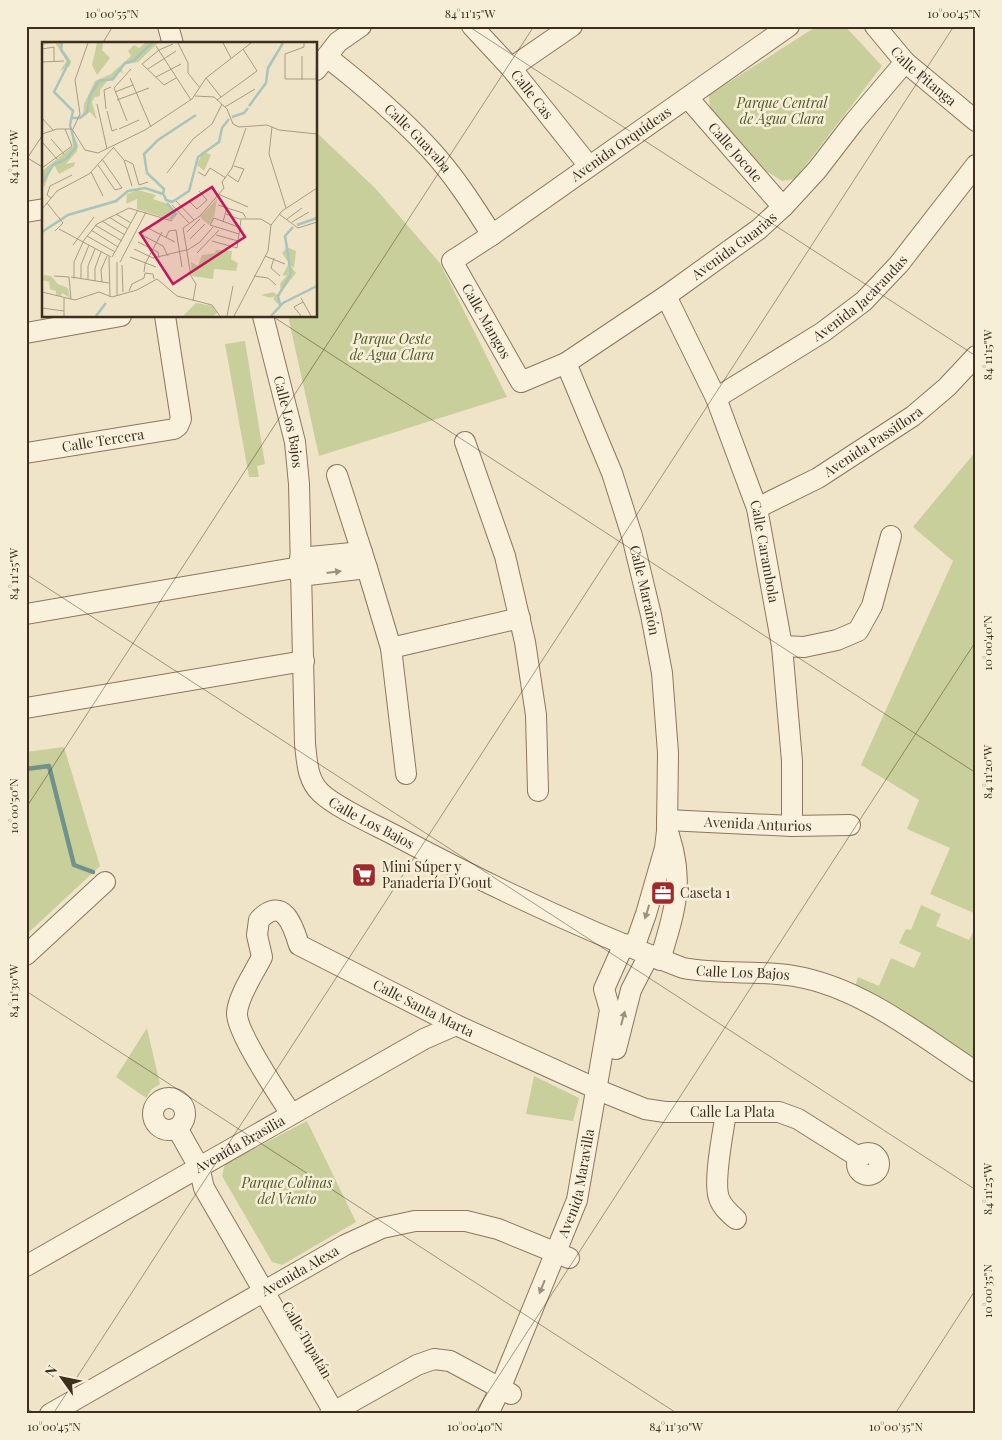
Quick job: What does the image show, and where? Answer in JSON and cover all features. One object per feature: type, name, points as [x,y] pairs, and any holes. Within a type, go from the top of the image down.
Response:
[{"type":"street","points":[[168,26],[172,42]]},
{"type":"street","points":[[322,64],[338,42],[360,26]]},
{"type":"street","name":"Calle Cas","points":[[472,26],[512,68],[589,166]]},
{"type":"street","points":[[512,68],[572,26]]},
{"type":"street","name":"Avenida Orquídeas","points":[[452,261],[492,235],[789,26]]},
{"type":"street","name":"Calle Pitanga","points":[[875,26],[905,62],[976,122]]},
{"type":"street","name":"Avenida Guarias","points":[[521,382],[566,363],[666,296],[759,229],[783,207],[817,170],[854,122],[905,62]]},
{"type":"street","name":"Calle Guayaba","points":[[322,64],[368,89],[430,149],[467,196],[492,235]]},
{"type":"street","name":"Calle Jocote","points":[[688,98],[783,207]]},
{"type":"street","name":"Avenida Jacarandas","points":[[716,398],[823,332],[864,301],[899,264],[976,165]]},
{"type":"street","points":[[26,212],[42,209]]},
{"type":"street","name":"Calle Mangos","points":[[452,261],[521,382]]},
{"type":"street","name":"Calle Carambola","points":[[666,296],[716,398],[757,508],[782,646],[792,761],[792,826]]},
{"type":"street","points":[[26,333],[110,318]]},
{"type":"street","name":"Calle Tercera","points":[[26,452],[174,429],[178,426],[181,419],[166,318]]},
{"type":"street","name":"Calle Los Bajos","points":[[263,318],[295,442],[299,484],[305,744],[311,780],[321,793],[343,808],[452,866],[537,907],[683,968],[699,971],[795,976],[823,983],[847,992],[886,1013],[976,1072]]},
{"type":"street","name":"Avenida Passiflora","points":[[757,508],[818,478],[912,416],[947,387],[976,356]]},
{"type":"street","name":"Calle Marañón","points":[[566,363],[612,473],[632,536],[651,614],[662,674],[668,743],[667,825],[665,848],[646,914],[642,952]]},
{"type":"street","points":[[465,442],[505,556],[520,618],[536,715],[538,790]]},
{"type":"street","points":[[337,475],[391,648],[406,774]]},
{"type":"street","points":[[782,646],[804,646],[837,640],[858,631],[872,606],[891,536]]},
{"type":"street","points":[[26,614],[300,567],[365,560]]},
{"type":"street","points":[[391,648],[520,618]]},
{"type":"street","points":[[26,708],[304,661]]},
{"type":"street","name":"Calle Marañón","points":[[642,952],[676,903],[678,874],[667,825]]},
{"type":"street","name":"Avenida Anturios","points":[[667,825],[850,825]]},
{"type":"street","points":[[26,955],[105,882]]},
{"type":"street","name":"Calle Santa Marta","points":[[291,1114],[240,1031],[237,1014],[241,997],[262,957],[257,935],[259,920],[269,912],[276,910],[282,912],[293,924],[299,944],[456,1025],[602,1092]]},
{"type":"street","name":"Avenida Maravilla","points":[[502,1414],[506,1392],[562,1256],[588,1210],[610,1010],[604,989],[610,976],[642,952]]},
{"type":"street","name":"Avenida Maravilla","points":[[602,1092],[642,952]]},
{"type":"street","name":"Avenida Brasilia","points":[[26,1266],[424,1038],[456,1025]]},
{"type":"street","name":"Calle La Plata","points":[[602,1092],[645,1109],[665,1112],[762,1112],[788,1114],[860,1158]]},
{"type":"street","points":[[726,1113],[718,1164],[717,1193],[724,1207],[736,1219]]},
{"type":"street","name":"Calle Tupatán","points":[[177,1128],[199,1168],[204,1188],[270,1289],[339,1412]]},
{"type":"street","name":"Avenida Alexa","points":[[50,1414],[345,1245],[382,1228],[415,1221],[466,1221],[498,1230],[562,1256]]},
{"type":"street","points":[[339,1412],[417,1365],[434,1359],[450,1361],[506,1392]]},
{"type":"street","name":"Avenida Maravilla","points":[[488,1414],[506,1392]]},
{"type":"green space","name":"Parque Central de Agua Clara","points":[[817,26],[845,26],[882,66],[795,179],[782,181],[766,171],[710,111],[709,95]]},
{"type":"green space","name":"Parque Oeste de Agua Clara","points":[[318,134],[375,188],[440,263],[507,397],[319,456],[288,318],[318,318]]},
{"type":"green space","points":[[245,341],[265,464],[257,466],[259,477],[249,477],[225,344]]},
{"type":"green space","points":[[976,451],[976,914],[930,894],[950,848],[907,829],[919,800],[861,765],[953,561],[913,527]]},
{"type":"green space","points":[[64,747],[100,866],[26,935],[26,752]]},
{"type":"green space","points":[[921,905],[941,914],[936,926],[969,940],[976,926],[976,1062],[855,987],[858,977],[879,986],[891,958],[914,968],[921,953],[899,943],[906,929],[911,930]]},
{"type":"green space","points":[[147,1028],[160,1084],[152,1089],[146,1098],[116,1077]]},
{"type":"green space","points":[[534,1076],[579,1098],[573,1121],[526,1114]]},
{"type":"green space","name":"Parque Colinas del Viento","points":[[307,1121],[356,1222],[282,1265],[272,1262],[222,1176],[225,1164]]},
{"type":"waterway","points":[[26,769],[49,766],[74,865],[93,872]]},
{"type":"place","name":"Mini Súper y Panadería D'Gout","points":[[364,875]]},
{"type":"place","name":"Caseta 1","points":[[663,893]]}]
